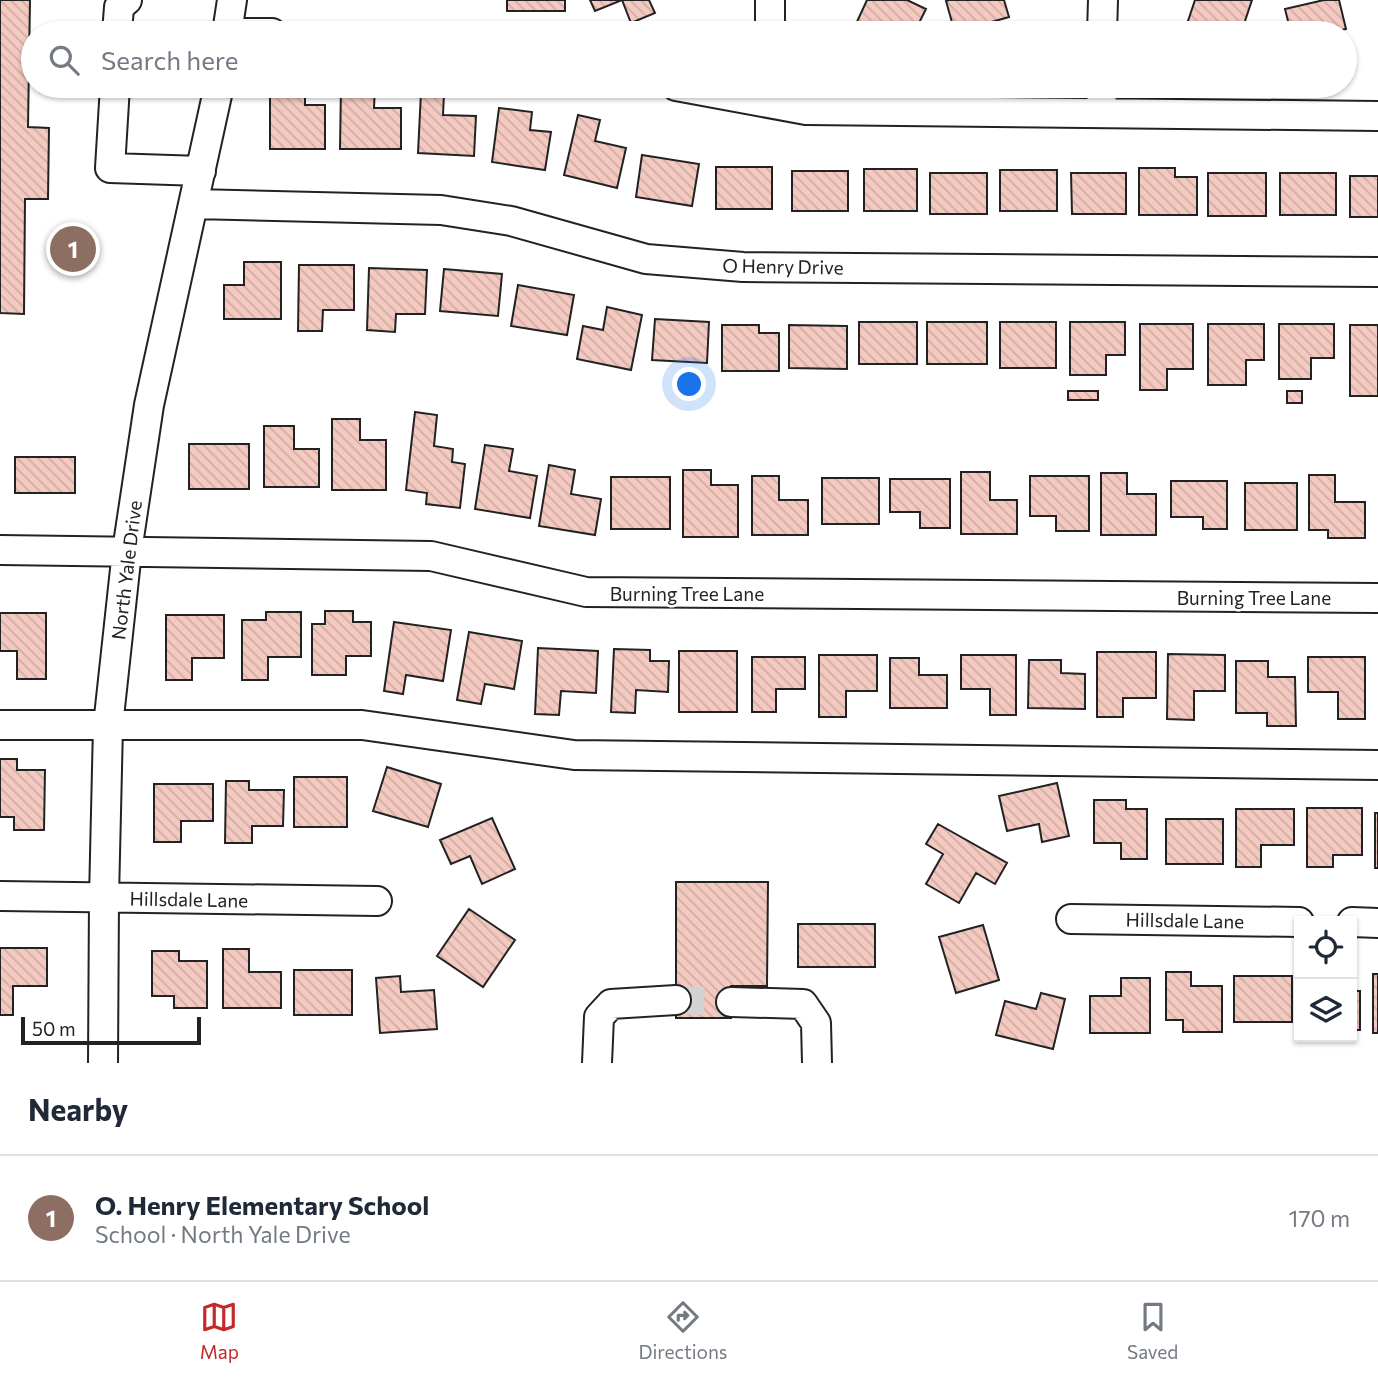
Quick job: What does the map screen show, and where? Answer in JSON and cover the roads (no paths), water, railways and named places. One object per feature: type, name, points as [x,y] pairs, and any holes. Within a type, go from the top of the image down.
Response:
[{"type":"street","points":[[117,21],[118,7],[127,0]]},
{"type":"street","points":[[229,21],[232,0]]},
{"type":"street","points":[[770,0],[770,21]]},
{"type":"street","points":[[1102,0],[1102,21]]},
{"type":"street","points":[[114,98],[110,168],[201,171]]},
{"type":"street","name":"North Yale Drive","points":[[103,1063],[108,726],[127,551],[149,405],[216,98]]},
{"type":"street","points":[[776,98],[806,110],[1102,99],[1378,116]]},
{"type":"street","name":"O Henry Drive","points":[[194,204],[441,210],[511,221],[646,259],[743,267],[1378,272]]},
{"type":"street","name":"Burning Tree Lane","points":[[0,550],[430,556],[586,592],[1378,598]]},
{"type":"street","points":[[0,725],[362,725],[574,755],[1378,765]]},
{"type":"street","name":"Hillsdale Lane","points":[[0,896],[377,901]]},
{"type":"street","name":"Hillsdale Lane","points":[[1071,919],[1294,922]]},
{"type":"street","points":[[1357,922],[1378,923]]},
{"type":"street","points":[[597,1063],[599,1017],[611,1004],[676,1000]]},
{"type":"street","points":[[731,1002],[803,1004],[817,1023],[817,1063]]},
{"type":"tunnel","points":[[676,1000],[731,1002]]},
{"type":"place","name":"O. Henry Elementary School","points":[[73,249]]}]
